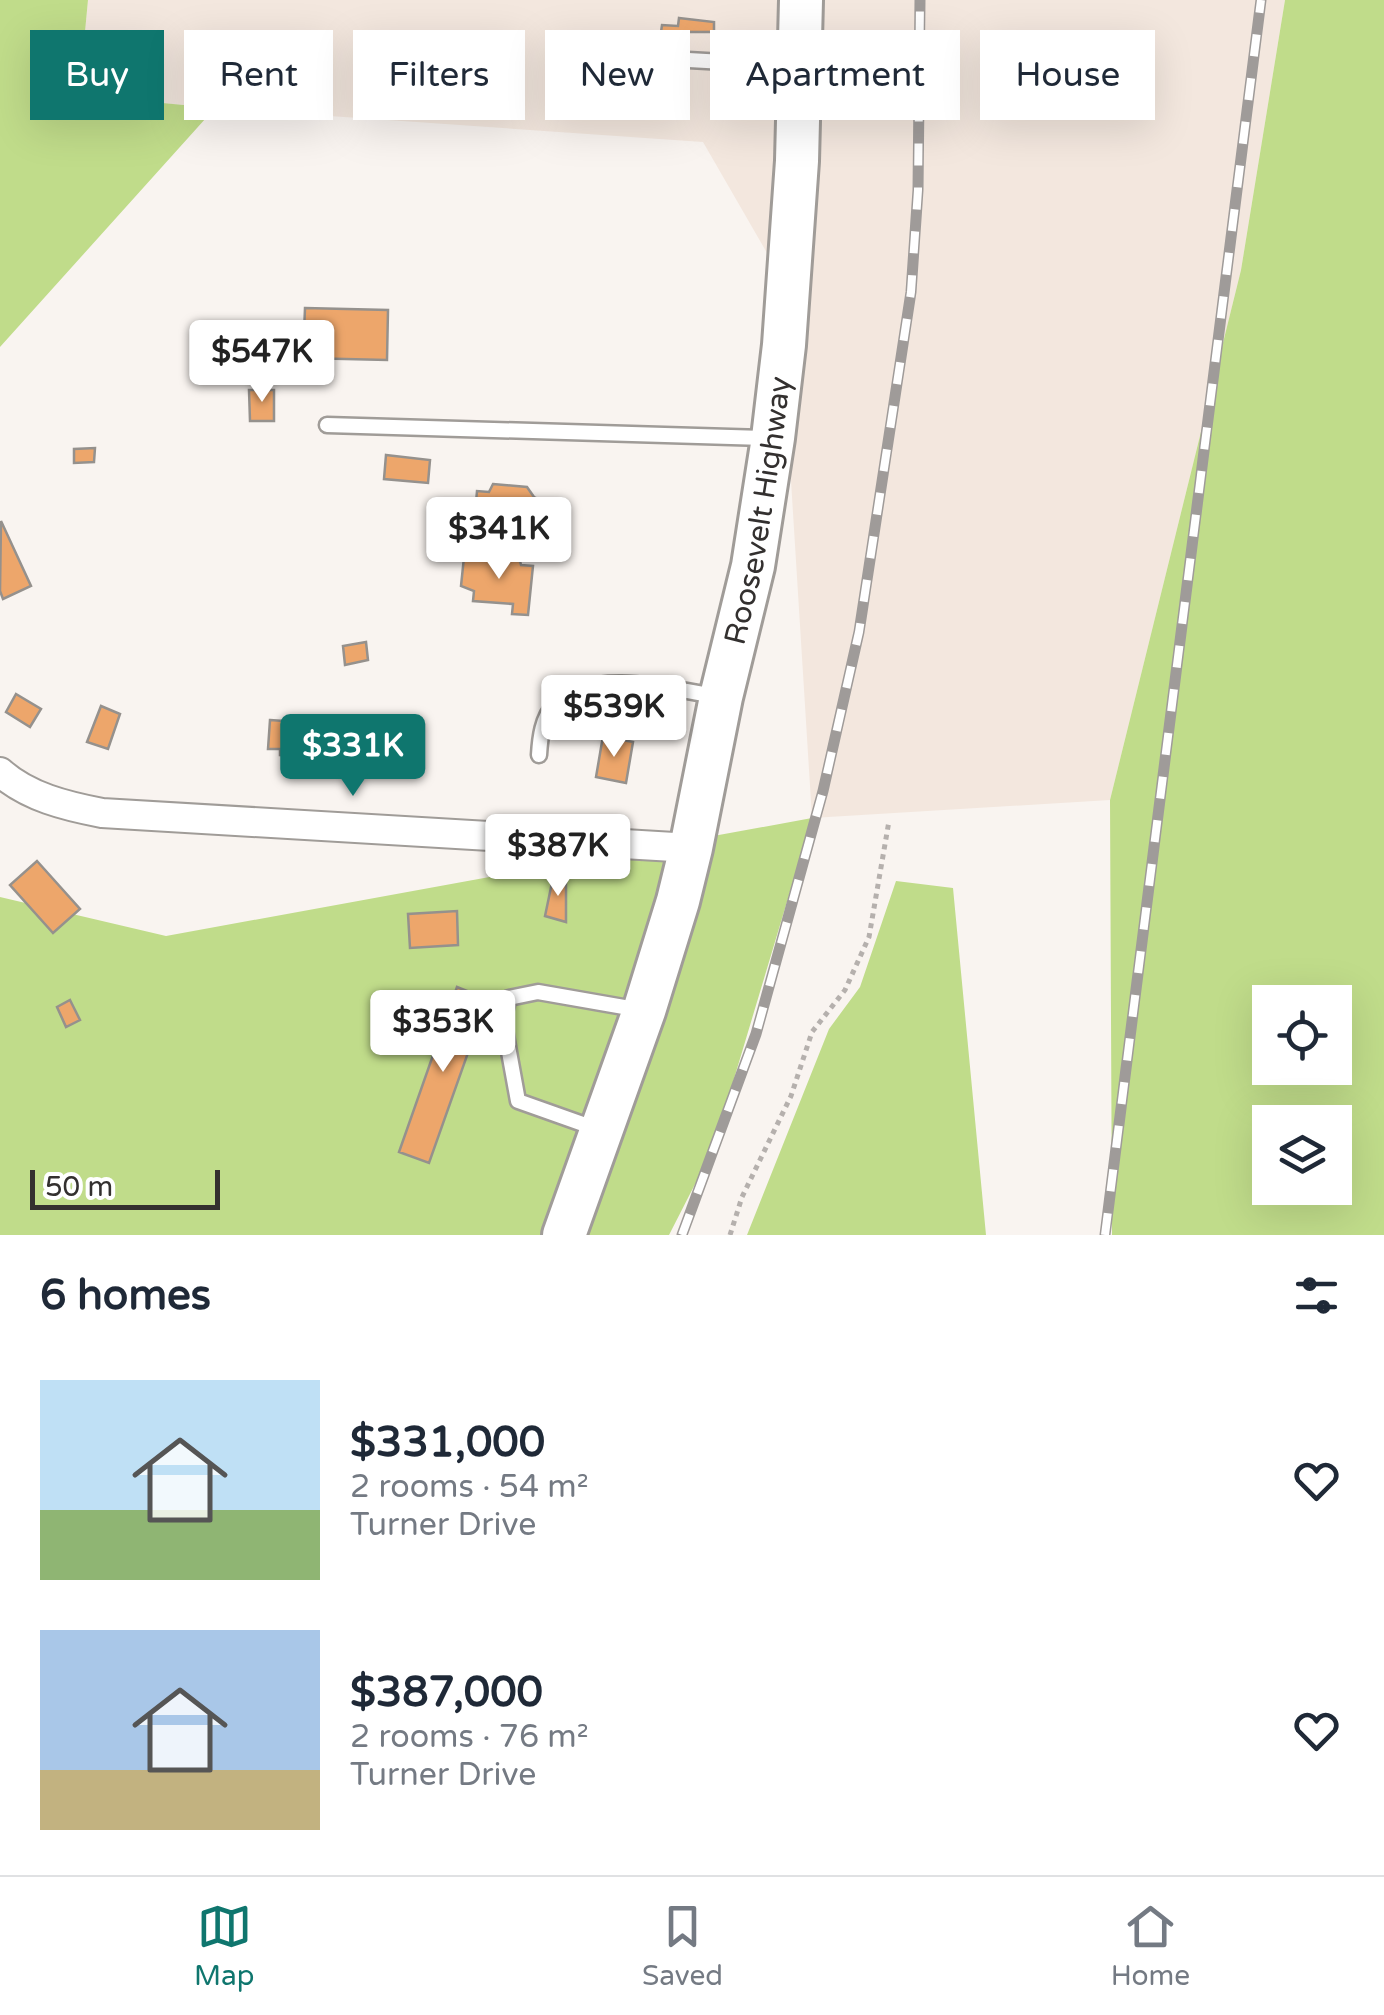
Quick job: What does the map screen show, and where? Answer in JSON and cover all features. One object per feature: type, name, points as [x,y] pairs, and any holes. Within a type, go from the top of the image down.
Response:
[{"type":"main road","name":"Roosevelt Highway","points":[[801,0],[801,30]]},
{"type":"main road","name":"Roosevelt Highway","points":[[564,1235],[644,1010],[692,848],[720,697],[753,566],[784,346],[799,120]]},
{"type":"street","points":[[0,772],[56,804],[102,813],[692,848]]},
{"type":"lane","points":[[327,425],[772,438]]},
{"type":"lane","points":[[538,755],[541,730],[555,704],[575,691],[632,684],[720,697]]},
{"type":"lane","points":[[603,1130],[518,1101],[503,1018],[509,998],[538,992],[644,1010]]},
{"type":"path","points":[[730,1235],[742,1197],[791,1096],[812,1032],[845,990],[869,937],[889,821]]},
{"type":"shaded area","points":[[88,0],[1285,0],[1241,270],[1110,800],[812,818],[778,272],[703,142],[387,120],[525,120],[525,30],[353,30],[353,118],[333,116],[333,30],[184,30],[184,105],[164,103],[164,30],[85,30]]},
{"type":"green space","points":[[0,0],[88,0],[85,30],[30,30],[30,120],[164,120],[164,103],[184,105],[184,120],[204,120],[0,347]]},
{"type":"green space","points":[[1285,0],[1384,0],[1384,1235],[1112,1235],[1110,800],[1241,270]]},
{"type":"green space","points":[[812,818],[713,1149],[669,1235],[0,1235],[0,897],[166,936]]},
{"type":"green space","points":[[896,881],[953,888],[986,1235],[747,1235],[829,1029],[860,987]]},
{"type":"building","points":[[679,18],[714,22],[714,30],[661,30],[662,25],[678,26]]},
{"type":"building","points":[[305,308],[388,310],[387,360],[303,358]]},
{"type":"building","points":[[247,326],[267,326],[268,344],[247,344]]},
{"type":"building","points":[[249,390],[274,390],[274,421],[250,421]]},
{"type":"building","points":[[95,448],[94,462],[74,463],[74,449]]},
{"type":"building","points":[[386,455],[430,460],[428,483],[384,479]]},
{"type":"building","points":[[493,484],[527,487],[540,500],[537,513],[528,511],[527,520],[475,514],[477,491],[489,492]]},
{"type":"building","points":[[1,521],[31,586],[3,599],[0,591]]},
{"type":"building","points":[[464,557],[520,561],[521,565],[533,566],[528,615],[512,614],[513,604],[473,601],[474,591],[461,586]]},
{"type":"building","points":[[366,642],[368,660],[345,665],[343,646]]},
{"type":"building","points":[[16,694],[41,709],[30,727],[6,712]]},
{"type":"building","points":[[101,706],[120,714],[108,749],[87,742]]},
{"type":"building","points":[[270,720],[312,723],[310,754],[280,755],[280,749],[268,749]]},
{"type":"building","points":[[603,736],[633,742],[626,783],[596,777]]},
{"type":"building","points":[[37,861],[80,909],[53,933],[10,885]]},
{"type":"building","points":[[554,873],[566,876],[566,922],[545,916]]},
{"type":"building","points":[[457,911],[458,945],[410,948],[408,914]]},
{"type":"building","points":[[457,987],[487,999],[429,1163],[399,1152]]},
{"type":"building","points":[[70,1000],[80,1020],[66,1027],[57,1007]]},
{"type":"railway","points":[[682,1235],[756,1034],[823,791],[859,632],[911,292],[918,190],[920,0]]},
{"type":"railway","points":[[1105,1235],[1261,0]]}]
